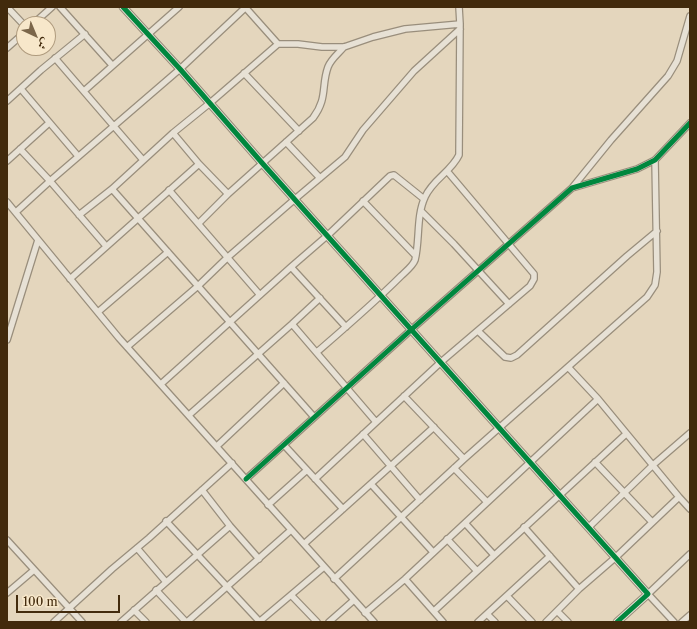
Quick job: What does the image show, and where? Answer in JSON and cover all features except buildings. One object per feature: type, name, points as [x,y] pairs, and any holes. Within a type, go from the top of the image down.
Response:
[{"type":"street","points":[[7,7],[16,17]]},
{"type":"street","points":[[42,16],[52,7]]},
{"type":"street","points":[[60,7],[112,65]]},
{"type":"street","points":[[123,7],[674,622]]},
{"type":"street","points":[[84,91],[179,7]]},
{"type":"street","points":[[16,212],[78,156],[180,69],[246,7],[278,44]]},
{"type":"street","points":[[317,352],[381,296],[414,263],[424,199],[430,188],[460,155],[459,7]]},
{"type":"street","points":[[246,479],[478,270],[572,188],[611,140],[668,76],[677,61],[690,16]]},
{"type":"street","points":[[79,215],[112,189],[173,133],[278,44],[344,47],[373,37],[405,29],[460,26]]},
{"type":"street","points":[[127,347],[198,286],[228,257],[345,157],[363,130],[414,71],[460,26]]},
{"type":"street","points":[[7,101],[55,58],[85,34]]},
{"type":"street","points":[[7,48],[16,40]]},
{"type":"street","points":[[199,223],[228,194],[313,118],[320,109],[324,96],[328,68],[332,60],[344,47]]},
{"type":"street","points":[[55,58],[143,160]]},
{"type":"street","points":[[244,73],[299,131]]},
{"type":"street","points":[[21,89],[78,156]]},
{"type":"street","points":[[7,161],[49,123]]},
{"type":"street","points":[[572,188],[637,169],[655,160],[690,123]]},
{"type":"street","points":[[173,133],[199,164],[228,194]]},
{"type":"street","points":[[286,142],[320,178]]},
{"type":"street","points":[[20,149],[50,181],[106,246]]},
{"type":"street","points":[[334,578],[464,459],[647,297],[655,285],[657,272],[655,160]]},
{"type":"street","points":[[70,279],[199,164]]},
{"type":"street","points":[[315,478],[441,362],[530,286],[534,279],[534,274],[447,171]]},
{"type":"street","points":[[161,384],[328,235],[392,175],[424,199]]},
{"type":"street","points":[[112,189],[314,417]]},
{"type":"street","points":[[169,190],[260,295]]},
{"type":"street","points":[[363,201],[415,255]]},
{"type":"street","points":[[8,206],[16,212],[127,347],[374,622]]},
{"type":"street","points":[[421,211],[509,304]]},
{"type":"street","points":[[478,331],[505,357],[511,358],[517,355],[657,231]]},
{"type":"street","points":[[7,340],[38,240]]},
{"type":"street","points":[[98,312],[168,252]]},
{"type":"street","points":[[291,267],[346,327]]},
{"type":"street","points":[[189,415],[320,298]]},
{"type":"street","points":[[292,324],[376,422]]},
{"type":"street","points":[[568,367],[598,399],[690,509]]},
{"type":"street","points":[[217,446],[284,383]]},
{"type":"street","points":[[404,396],[464,459]]},
{"type":"street","points":[[365,613],[405,579],[598,399]]},
{"type":"street","points":[[304,544],[434,428]]},
{"type":"street","points":[[589,527],[653,465],[690,433]]},
{"type":"street","points":[[363,434],[420,500]]},
{"type":"street","points":[[434,611],[626,434]]},
{"type":"street","points":[[284,445],[343,508]]},
{"type":"street","points":[[595,462],[652,522]]},
{"type":"street","points":[[54,622],[232,463]]},
{"type":"street","points":[[454,468],[487,502]]},
{"type":"street","points":[[268,505],[307,470]]},
{"type":"street","points":[[371,484],[433,552]]},
{"type":"street","points":[[202,490],[230,526],[259,559]]},
{"type":"street","points":[[546,622],[679,497]]},
{"type":"street","points":[[166,521],[260,622],[324,567]]},
{"type":"street","points":[[465,523],[494,555]]},
{"type":"street","points":[[121,622],[230,526]]},
{"type":"street","points":[[524,527],[580,589]]},
{"type":"street","points":[[156,590],[186,622],[291,530]]},
{"type":"street","points":[[448,539],[477,570]]},
{"type":"street","points":[[7,540],[82,622]]},
{"type":"street","points":[[137,548],[166,582]]},
{"type":"street","points":[[617,622],[690,554]]},
{"type":"street","points":[[478,622],[550,556]]},
{"type":"street","points":[[7,593],[34,570]]},
{"type":"street","points":[[405,579],[443,622]]},
{"type":"street","points":[[291,595],[317,622]]},
{"type":"street","points":[[507,596],[532,622]]},
{"type":"street","points":[[329,622],[354,600]]},
{"type":"street","points":[[134,610],[146,622]]},
{"type":"street","points":[[557,611],[568,622]]},
{"type":"street","points":[[487,614],[495,622]]},
{"type":"street","points":[[682,622],[690,615]]},
{"type":"cycle path","points":[[123,7],[648,594],[617,622]]},
{"type":"cycle path","points":[[246,479],[412,329],[572,188],[637,169],[655,160],[690,123]]}]
